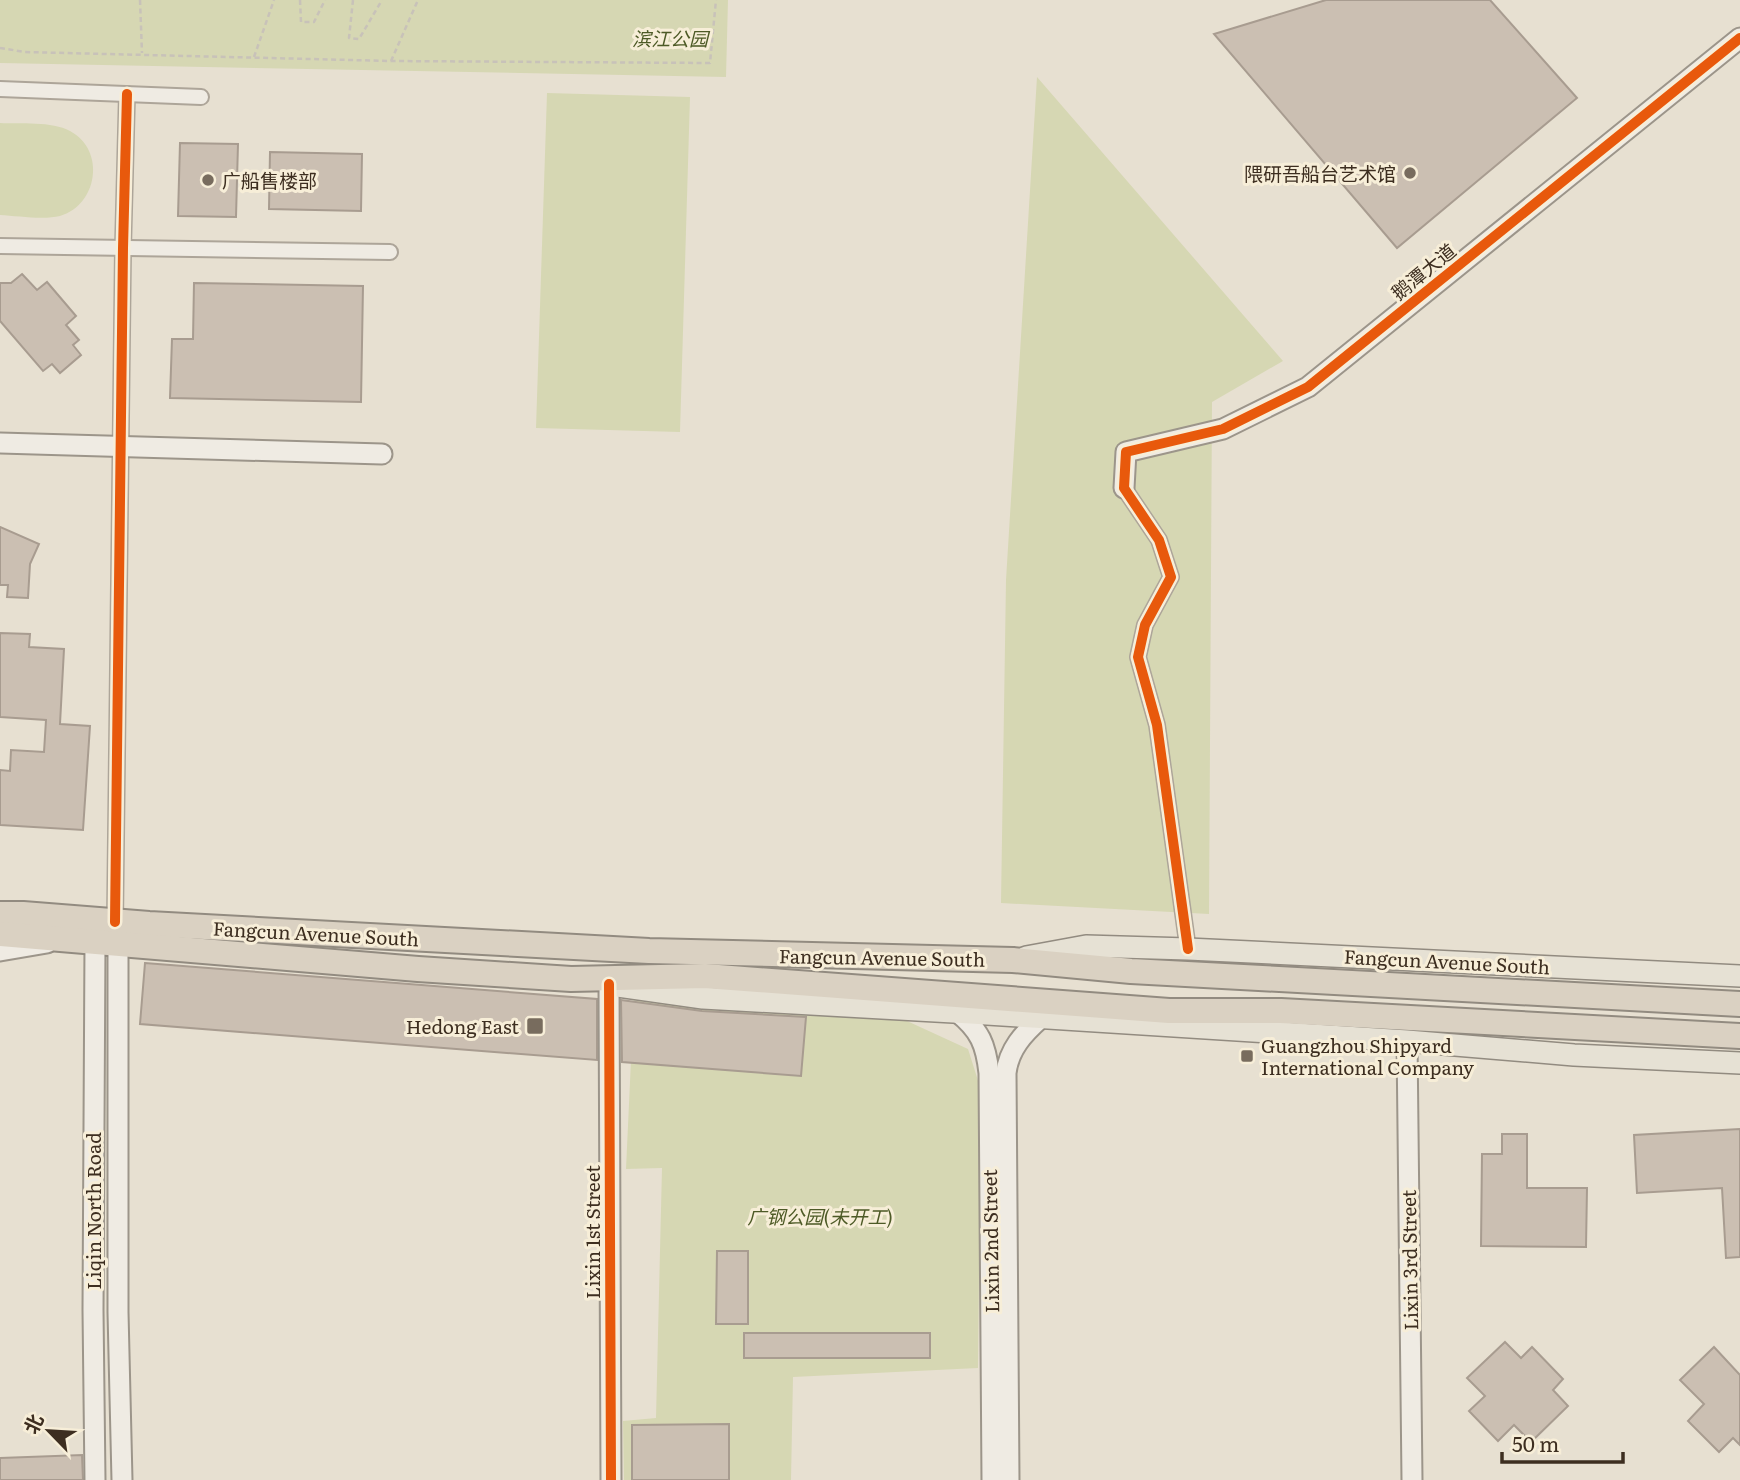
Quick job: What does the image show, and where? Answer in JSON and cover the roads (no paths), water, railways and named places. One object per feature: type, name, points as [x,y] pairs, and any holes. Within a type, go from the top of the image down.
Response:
[{"type":"highway","name":"Fangcun Avenue South","points":[[6,911],[109,936],[418,969],[572,979]]},
{"type":"highway","name":"Fangcun Avenue South","points":[[0,934],[64,940],[109,936],[1013,960]]},
{"type":"highway","points":[[1013,960],[1131,971],[1740,1004]]},
{"type":"highway","points":[[572,979],[705,976],[1169,1011],[1281,1011],[1740,1035]]},
{"type":"main road","name":"Fangcun Avenue South","points":[[1013,960],[1086,946],[1188,949],[1735,979]]},
{"type":"main road","name":"Fangcun Avenue South","points":[[572,979],[703,998],[1730,1063]]},
{"type":"main road","points":[[1730,1063],[1740,1049]]},
{"type":"street","name":"鹅潭大道","points":[[1124,488],[1126,452],[1223,429],[1308,387],[1740,37]]},
{"type":"street","points":[[0,89],[201,97]]},
{"type":"street","points":[[109,936],[127,94]]},
{"type":"street","points":[[0,246],[390,252]]},
{"type":"street","points":[[0,443],[382,454]]},
{"type":"street","points":[[1124,488],[1159,540],[1171,576],[1145,625],[1138,657],[1157,724],[1188,949]]},
{"type":"street","name":"Liqin North Road","points":[[95,1480],[93,1310],[109,936]]},
{"type":"street","name":"Liqin North Road","points":[[109,936],[122,1480]]},
{"type":"street","name":"Fangcun Avenue South","points":[[0,951],[64,940]]},
{"type":"street","name":"Lixin 1st Street","points":[[608,984],[611,1480]]},
{"type":"street","name":"Lixin 2nd Street","points":[[957,1012],[975,1028],[988,1059],[992,1480]]},
{"type":"street","name":"Lixin 2nd Street","points":[[1009,1480],[1006,1073],[1014,1047],[1041,1018]]},
{"type":"street","name":"Lixin 3rd Street","points":[[1407,1041],[1412,1480]]},
{"type":"place","name":"隈研吾船台艺术馆","points":[[1410,173]]},
{"type":"place","name":"广船售楼部","points":[[208,180]]},
{"type":"place","name":"Hedong East","points":[[535,1026]]},
{"type":"place","name":"Guangzhou Shipyard International Company","points":[[1247,1056]]},
{"type":"park label","name":"滨江公园","points":[[670,38]]},
{"type":"park label","name":"广钢公园(未开工)","points":[[820,1216]]}]
